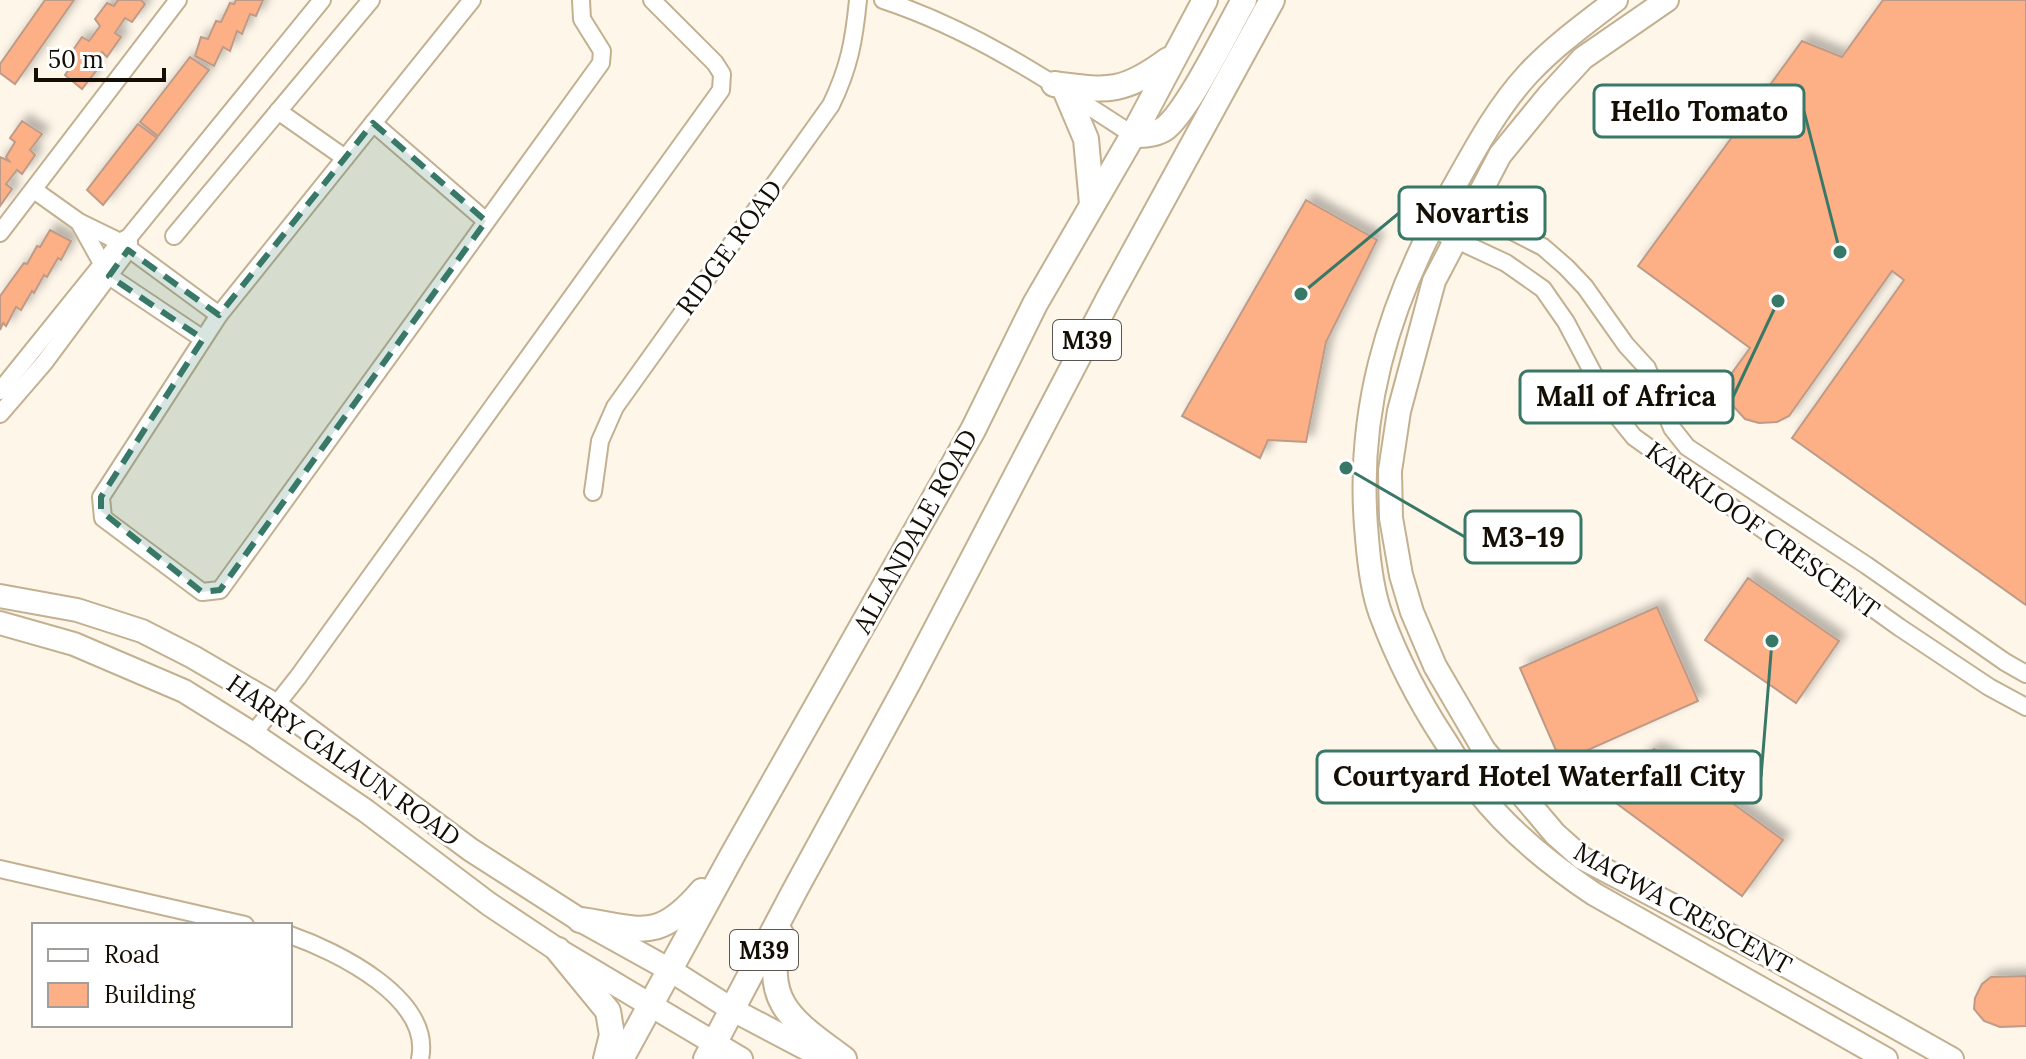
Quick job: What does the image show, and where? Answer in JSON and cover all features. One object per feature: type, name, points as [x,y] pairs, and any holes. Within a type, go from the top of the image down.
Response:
[{"type":"main road","name":"ALLANDALE ROAD","points":[[621,1059],[973,430],[1035,304],[1133,135],[1205,0]]},
{"type":"main road","points":[[1133,135],[1156,132],[1172,122],[1244,0]]},
{"type":"main road","name":"M39","points":[[710,1052],[908,683],[1110,296],[1272,0]]},
{"type":"main road","points":[[1092,204],[1086,139],[1060,88],[1104,90],[1144,77],[1174,56]]},
{"type":"main road","points":[[580,920],[641,930],[655,928],[684,912],[732,856]]},
{"type":"main road","points":[[795,890],[777,947],[776,986],[782,1006],[791,1018],[844,1059]]},
{"type":"main road","points":[[558,950],[608,1011],[612,1035],[606,1059]]},
{"type":"street","points":[[0,233],[178,0]]},
{"type":"street","points":[[0,391],[105,270],[322,0]]},
{"type":"street","points":[[174,236],[371,0]]},
{"type":"street","points":[[472,0],[219,315],[101,497],[103,518],[202,592],[220,590],[601,63],[602,51],[582,19],[581,0]]},
{"type":"street","points":[[253,734],[277,706],[721,90],[722,74],[715,63],[652,0]]},
{"type":"street","name":"RIDGE ROAD","points":[[593,492],[600,441],[615,407],[831,105],[845,75],[854,43],[858,0]]},
{"type":"street","points":[[883,0],[1003,53],[1133,135]]},
{"type":"street","name":"MAGWA CRESCENT","points":[[1616,0],[1558,45],[1528,74],[1502,106],[1431,228],[1404,287],[1376,376],[1365,437],[1363,503],[1369,562],[1380,614],[1426,712],[1478,791],[1520,837],[1552,866],[1594,894],[1886,1059]]},
{"type":"street","name":"MAGWA CRESCENT","points":[[1667,0],[1583,58],[1549,95],[1500,155],[1434,281],[1399,411],[1390,471],[1391,518],[1401,575],[1412,612],[1435,666],[1484,750],[1555,834],[1582,858],[1756,949],[1952,1059]]},
{"type":"street","points":[[278,111],[345,158]]},
{"type":"street","points":[[373,123],[486,221]]},
{"type":"street","points":[[34,190],[79,222],[126,243],[219,315]]},
{"type":"street","name":"KARKLOOF CRESCENT","points":[[1448,198],[1543,247],[1585,287],[1626,345],[1647,368],[1672,428],[1687,447],[2026,674]]},
{"type":"street","points":[[79,222],[105,270],[203,339]]},
{"type":"street","name":"KARKLOOF CRESCENT","points":[[1431,228],[1506,263],[1543,289],[1566,322],[1613,411],[1634,437],[1899,627],[1989,687],[2026,707]]},
{"type":"street","points":[[0,414],[44,363],[105,270]]},
{"type":"street","name":"HARRY GALAUN ROAD","points":[[0,596],[77,610],[142,631],[193,657],[277,706],[471,850],[580,920],[670,970],[733,1010],[826,1059]]},
{"type":"street","name":"HARRY GALAUN ROAD","points":[[0,623],[100,654],[184,691],[366,811],[489,904],[650,1006],[710,1052],[741,1059]]},
{"type":"street","points":[[0,869],[236,923]]},
{"type":"street","points":[[292,936],[341,958],[379,983],[407,1007],[419,1034],[420,1059]]},
{"type":"highlighted area","points":[[373,123],[486,221],[220,590],[202,592],[101,511],[101,497],[203,339],[109,276],[128,250],[219,315]]},
{"type":"building","points":[[45,0],[74,0],[15,84],[0,73],[0,64]]},
{"type":"building","points":[[118,0],[141,0],[145,4],[132,22],[125,18],[115,33],[121,37],[107,57],[102,52],[91,65],[96,71],[82,89],[65,75],[76,59],[71,53],[82,37],[89,41],[100,26],[95,19],[107,3],[114,6]]},
{"type":"building","points":[[236,0],[263,0],[256,16],[250,14],[242,34],[237,31],[230,51],[223,47],[214,66],[195,56],[201,37],[208,39],[216,21],[221,22],[230,3],[234,4]]},
{"type":"building","points":[[1883,0],[2026,0],[2026,605],[1792,438],[1904,280],[1892,271],[1789,416],[1777,422],[1759,423],[1745,419],[1734,407],[1729,389],[1732,373],[1750,348],[1638,266],[1802,41],[1842,57]]},
{"type":"building","points":[[190,57],[209,70],[158,136],[140,122]]},
{"type":"building","points":[[22,121],[42,134],[30,150],[35,155],[22,174],[17,170],[6,184],[12,189],[0,206],[0,157],[9,161],[6,157],[15,142],[10,138]]},
{"type":"building","points":[[138,124],[157,138],[103,205],[87,190]]},
{"type":"building","points":[[1306,200],[1377,240],[1326,342],[1306,442],[1268,440],[1260,458],[1182,416]]},
{"type":"building","points":[[50,230],[71,241],[61,260],[58,258],[21,310],[16,307],[6,326],[3,323],[0,330],[0,296]]},
{"type":"building","points":[[1748,578],[1839,641],[1796,703],[1705,640]]},
{"type":"building","points":[[1657,607],[1698,701],[1561,762],[1520,668]]},
{"type":"building","points":[[1654,749],[1664,753],[1783,840],[1742,896],[1612,800],[1644,756]]},
{"type":"building","points":[[2026,976],[2026,1026],[2000,1027],[1984,1021],[1974,1009],[1975,998],[1982,984],[1991,977]]},
{"type":"place","name":"Hello Tomato","points":[[1840,252]]},
{"type":"place","name":"Novartis","points":[[1301,294]]},
{"type":"place","name":"Mall of Africa","points":[[1778,301]]},
{"type":"place","name":"M3-19","points":[[1346,468]]},
{"type":"place","name":"Courtyard Hotel Waterfall City","points":[[1772,641]]}]
